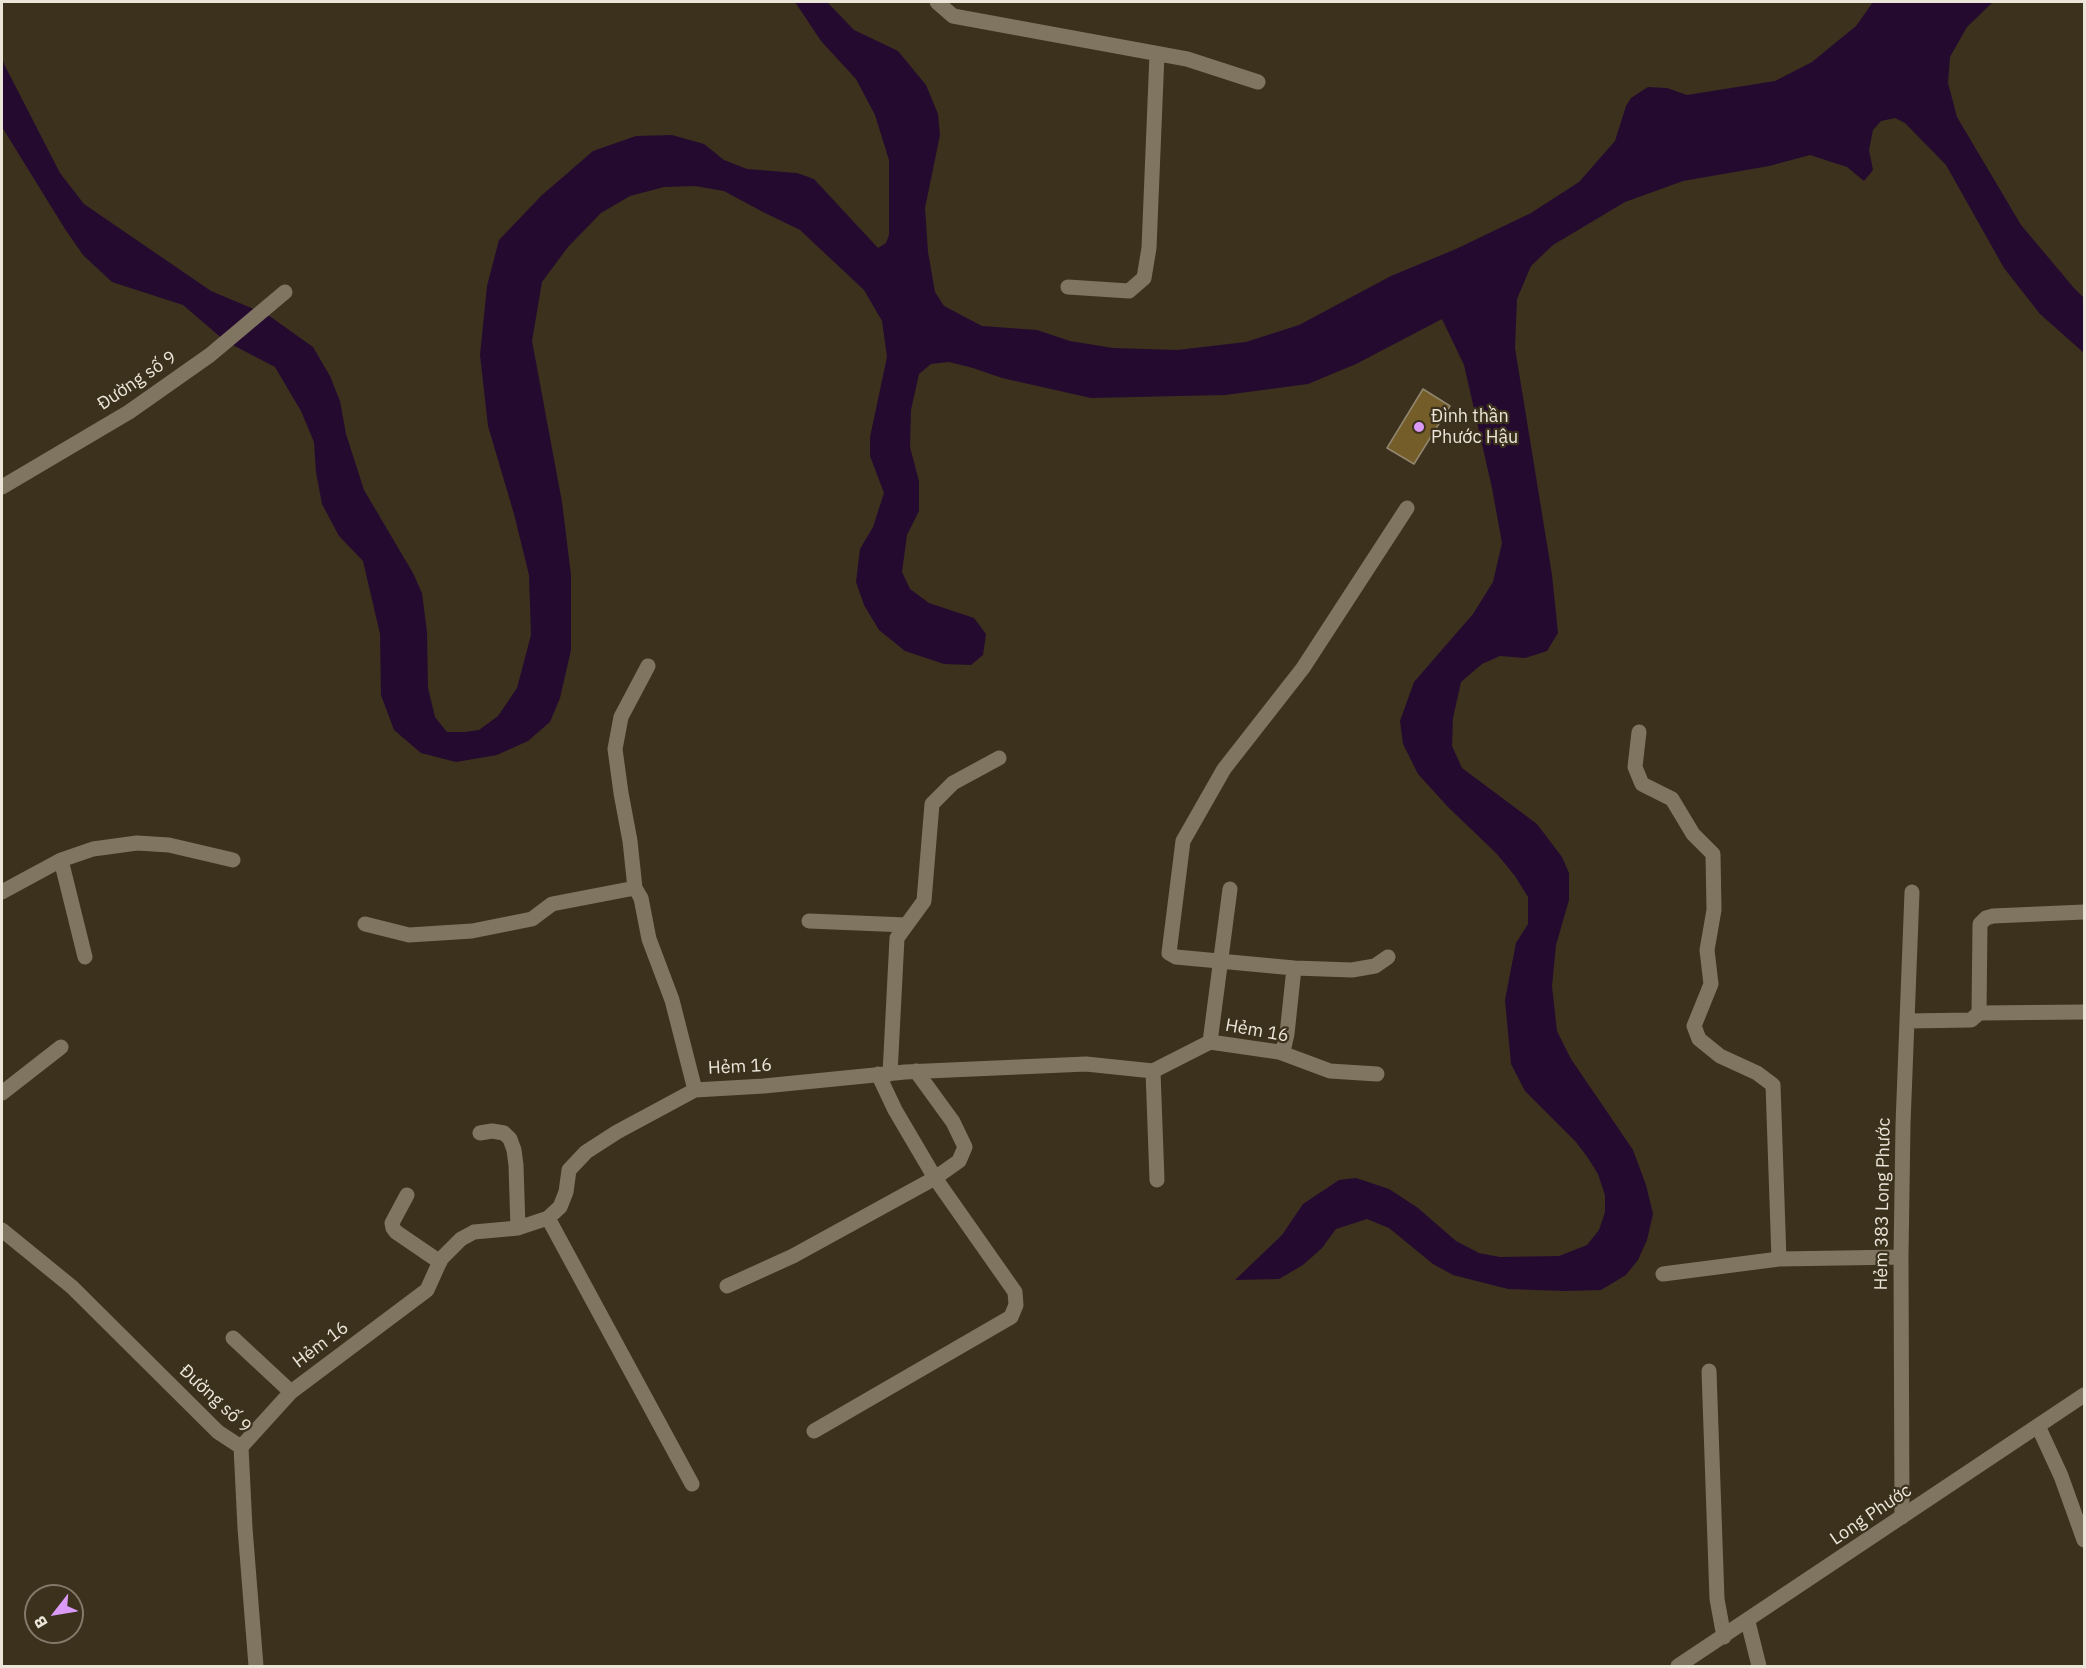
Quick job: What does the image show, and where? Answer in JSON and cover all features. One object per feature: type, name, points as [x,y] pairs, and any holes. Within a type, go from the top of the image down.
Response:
[{"type":"street","points":[[937,2],[953,16],[1188,59],[1258,82]]},
{"type":"street","points":[[1068,287],[1129,291],[1144,279],[1149,248],[1156,54]]},
{"type":"street","name":"Đường số 9","points":[[2,487],[129,412],[210,355],[285,292]]},
{"type":"street","points":[[1388,957],[1375,966],[1352,970],[1294,968],[1176,957],[1169,953],[1183,841],[1224,768],[1303,668],[1407,508]]},
{"type":"street","points":[[648,666],[621,717],[615,749],[635,888],[641,898],[649,939],[672,1000],[695,1090]]},
{"type":"street","points":[[1640,732],[1635,767],[1642,784],[1672,799],[1693,834],[1713,854],[1714,910],[1707,950],[1711,984],[1694,1026],[1699,1039],[1720,1056],[1757,1073],[1773,1085],[1779,1259]]},
{"type":"street","points":[[814,1431],[1011,1317],[1016,1305],[1015,1292],[935,1178],[895,1110],[884,1074],[897,938],[924,901],[932,804],[952,783],[999,758]]},
{"type":"street","points":[[2,892],[61,860],[93,849],[137,843],[170,845],[233,860]]},
{"type":"street","points":[[61,860],[85,957]]},
{"type":"street","points":[[365,924],[409,935],[472,931],[532,919],[552,904],[635,888]]},
{"type":"street","points":[[1210,1042],[1230,889]]},
{"type":"street","name":"Hẻm 383 Long Phước","points":[[1902,1517],[1903,1124],[1912,892]]},
{"type":"street","points":[[1979,1013],[1980,924],[1986,918],[2085,912]]},
{"type":"street","points":[[809,921],[906,926]]},
{"type":"street","points":[[1279,1052],[1284,1047],[1287,1034],[1294,968]]},
{"type":"street","points":[[1907,1021],[1971,1020],[1979,1013],[2085,1012]]},
{"type":"street","name":"Hẻm 16","points":[[241,1447],[291,1392],[427,1290],[440,1262],[461,1239],[474,1232],[518,1228],[548,1218],[560,1207],[566,1192],[569,1170],[585,1152],[695,1090],[764,1086],[916,1071],[1086,1064],[1153,1071],[1210,1042],[1279,1052],[1330,1071],[1377,1074]]},
{"type":"street","points":[[2,1093],[61,1047]]},
{"type":"street","points":[[727,1286],[793,1256],[935,1178],[959,1161],[965,1147],[952,1122],[916,1071]]},
{"type":"street","points":[[1153,1071],[1157,1180]]},
{"type":"street","points":[[480,1133],[492,1131],[504,1133],[510,1139],[516,1166],[518,1228]]},
{"type":"street","points":[[406,1195],[392,1223],[393,1228],[440,1262]]},
{"type":"street","points":[[548,1218],[693,1484]]},
{"type":"street","name":"Đường số 9","points":[[2,1230],[72,1287],[218,1432],[241,1447],[244,1528],[256,1666]]},
{"type":"street","points":[[1663,1274],[1779,1259],[1901,1257]]},
{"type":"street","points":[[234,1338],[291,1392]]},
{"type":"street","points":[[1709,1371],[1717,1599],[1724,1637]]},
{"type":"street","name":"Long Phước","points":[[1678,1666],[1748,1622],[2085,1395]]},
{"type":"street","points":[[2038,1426],[2061,1476],[2085,1540]]},
{"type":"street","points":[[1748,1622],[1759,1666]]},
{"type":"shaded area","points":[[795,2],[827,2],[854,30],[898,51],[926,85],[938,114],[940,135],[925,208],[928,252],[935,292],[944,306],[982,326],[1037,330],[1070,341],[1113,348],[1177,350],[1246,342],[1299,325],[1391,276],[1456,249],[1531,213],[1579,182],[1615,141],[1626,106],[1631,98],[1648,87],[1667,88],[1687,95],[1775,81],[1812,62],[1856,26],[1873,2],[1993,2],[1967,27],[1950,57],[1948,83],[1957,117],[2021,225],[2084,298],[2084,353],[2040,314],[2004,268],[1946,165],[1905,123],[1895,118],[1881,121],[1873,130],[1869,150],[1873,170],[1864,181],[1847,167],[1810,155],[1769,166],[1683,181],[1625,202],[1553,245],[1531,266],[1517,299],[1515,348],[1552,575],[1558,633],[1547,651],[1525,658],[1500,656],[1482,664],[1461,682],[1453,718],[1452,746],[1462,768],[1537,824],[1562,857],[1569,873],[1569,900],[1556,945],[1552,986],[1557,1031],[1571,1059],[1633,1150],[1646,1185],[1653,1214],[1647,1240],[1638,1260],[1626,1275],[1601,1290],[1508,1289],[1453,1275],[1433,1264],[1389,1228],[1367,1219],[1336,1229],[1322,1248],[1303,1265],[1279,1279],[1235,1280],[1282,1235],[1303,1204],[1339,1180],[1356,1178],[1389,1189],[1418,1208],[1456,1241],[1479,1253],[1500,1257],[1559,1256],[1587,1245],[1599,1230],[1605,1212],[1605,1195],[1598,1174],[1588,1158],[1576,1142],[1525,1091],[1511,1064],[1505,1000],[1516,943],[1528,924],[1528,897],[1497,854],[1448,807],[1418,774],[1403,744],[1400,721],[1414,682],[1473,614],[1493,582],[1502,543],[1464,365],[1442,319],[1356,364],[1308,384],[1225,395],[1091,398],[1002,378],[949,362],[931,364],[919,374],[911,410],[910,447],[919,481],[919,511],[907,535],[902,572],[910,589],[929,603],[974,618],[986,634],[983,655],[971,665],[944,664],[905,651],[879,630],[864,605],[856,582],[860,549],[873,527],[884,493],[870,456],[870,437],[887,357],[882,321],[864,290],[800,230],[724,191],[695,186],[664,187],[630,196],[601,213],[568,247],[542,282],[532,341],[562,502],[571,575],[571,650],[560,698],[550,722],[528,741],[497,755],[456,762],[421,753],[394,730],[381,695],[380,634],[363,561],[339,536],[322,504],[316,472],[314,442],[301,411],[275,367],[225,341],[183,305],[112,282],[83,255],[2,127],[2,56],[60,173],[84,204],[211,291],[268,315],[313,347],[330,376],[340,401],[346,434],[364,490],[413,573],[422,593],[427,632],[428,688],[435,717],[447,732],[479,730],[498,716],[517,688],[531,635],[529,575],[488,426],[480,355],[487,286],[499,240],[541,196],[593,151],[636,136],[672,135],[704,144],[724,160],[747,169],[797,173],[814,179],[878,248],[886,243],[889,235],[889,160],[875,115],[856,79],[821,41]]},
{"type":"building","name":"Đình thần Phước Hậu","points":[[1423,389],[1450,406],[1414,464],[1387,448]]},
{"type":"place","name":"Đình thần Phước Hậu","points":[[1419,427]]}]
